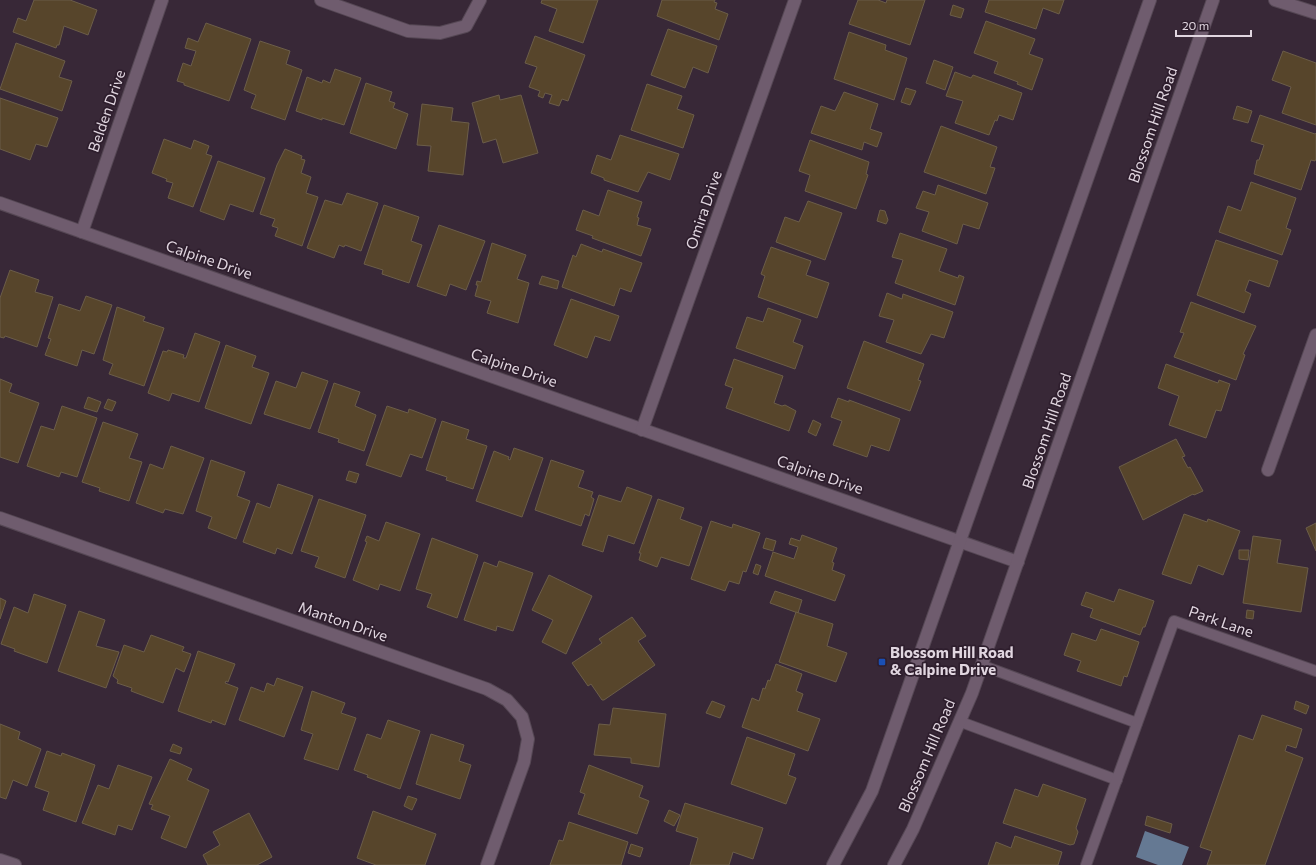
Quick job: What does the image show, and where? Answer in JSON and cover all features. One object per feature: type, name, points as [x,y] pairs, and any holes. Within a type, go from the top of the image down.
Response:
[{"type":"street","name":"Belden Drive","points":[[82,232],[162,0]]},
{"type":"street","points":[[321,0],[408,31],[440,33],[466,26],[480,0]]},
{"type":"street","name":"Omira Drive","points":[[642,430],[795,0]]},
{"type":"street","points":[[834,865],[872,791],[1150,0]]},
{"type":"street","name":"Blossom Hill Road","points":[[894,865],[913,829],[961,722],[1213,0]]},
{"type":"street","points":[[1275,0],[1316,13]]},
{"type":"street","name":"Calpine Drive","points":[[0,203],[1018,562]]},
{"type":"street","points":[[1268,470],[1316,335]]},
{"type":"street","name":"Manton Drive","points":[[0,518],[487,689],[507,700],[522,717],[528,739],[524,762],[487,865]]},
{"type":"street","points":[[0,860],[15,865]]},
{"type":"lane","name":"Park Lane","points":[[1086,865],[1174,621],[1316,671]]},
{"type":"lane","points":[[981,665],[1137,723]]},
{"type":"lane","points":[[961,722],[1116,780]]},
{"type":"water","points":[[1145,831],[1189,847],[1182,865],[1158,865],[1136,857]]},
{"type":"building","points":[[34,0],[70,0],[97,10],[88,35],[64,26],[59,45],[57,45],[56,48],[13,32],[18,18],[26,21]]},
{"type":"building","points":[[542,0],[598,0],[583,43],[549,31],[557,9],[541,3]]},
{"type":"building","points":[[662,0],[715,0],[714,2],[717,3],[715,9],[728,14],[719,40],[657,16]]},
{"type":"building","points":[[858,0],[878,0],[886,3],[887,0],[925,0],[910,45],[849,24]]},
{"type":"building","points":[[989,0],[1064,0],[1059,14],[1043,8],[1036,29],[985,12]]},
{"type":"building","points":[[953,5],[964,9],[961,18],[950,15]]},
{"type":"building","points":[[986,21],[1035,39],[1029,54],[1043,59],[1032,90],[1017,84],[1018,82],[994,73],[998,62],[974,53]]},
{"type":"building","points":[[206,23],[251,39],[229,101],[184,85],[184,83],[177,81],[183,63],[191,66],[196,51],[185,48],[188,38],[198,42]]},
{"type":"building","points":[[668,29],[717,46],[708,73],[693,67],[685,88],[651,75]]},
{"type":"building","points":[[849,32],[886,45],[885,50],[907,58],[894,100],[834,79]]},
{"type":"building","points":[[535,36],[585,55],[568,101],[562,99],[559,106],[549,103],[552,95],[545,93],[543,98],[538,96],[540,91],[529,87],[537,67],[525,63]]},
{"type":"building","points":[[260,41],[290,51],[286,64],[302,70],[285,120],[251,108],[256,95],[244,90]]},
{"type":"building","points":[[16,43],[65,61],[59,77],[72,81],[62,111],[0,89]]},
{"type":"building","points":[[1283,51],[1316,63],[1316,125],[1282,113],[1291,87],[1272,80]]},
{"type":"building","points":[[934,60],[953,67],[945,90],[926,83]]},
{"type":"building","points":[[335,69],[361,78],[344,125],[322,118],[322,120],[296,111],[307,77],[322,83],[323,80],[330,83]]},
{"type":"building","points":[[955,72],[971,78],[973,75],[1022,93],[1013,120],[999,115],[997,121],[995,120],[989,135],[955,123],[963,101],[946,96]]},
{"type":"building","points":[[366,83],[392,92],[389,101],[395,103],[393,108],[408,114],[396,149],[350,133]]},
{"type":"building","points":[[647,84],[682,96],[677,109],[694,115],[683,148],[631,130]]},
{"type":"building","points":[[906,88],[916,91],[910,105],[901,102]]},
{"type":"building","points":[[844,92],[878,104],[870,129],[882,133],[877,147],[864,142],[862,150],[811,133],[821,106],[835,111]]},
{"type":"building","points":[[499,95],[500,100],[521,95],[538,153],[503,163],[496,139],[483,143],[472,103]]},
{"type":"building","points":[[0,98],[58,118],[47,147],[36,144],[30,160],[0,149]]},
{"type":"building","points":[[422,104],[453,108],[451,121],[469,123],[463,175],[428,171],[431,146],[417,145]]},
{"type":"building","points":[[1237,106],[1252,111],[1248,123],[1233,119]]},
{"type":"building","points":[[1260,115],[1315,134],[1316,133],[1316,159],[1315,161],[1311,160],[1301,190],[1254,174],[1257,160],[1259,160],[1264,145],[1251,141]]},
{"type":"building","points":[[941,126],[997,147],[990,167],[995,168],[986,194],[924,172]]},
{"type":"building","points":[[620,135],[679,154],[670,180],[648,172],[638,192],[604,180],[604,178],[591,173],[597,155],[611,160]]},
{"type":"building","points":[[164,139],[191,149],[194,140],[209,146],[206,154],[212,156],[193,207],[168,198],[173,183],[166,181],[167,179],[152,173]]},
{"type":"building","points":[[810,140],[869,162],[866,174],[868,175],[856,209],[805,191],[810,175],[799,171]]},
{"type":"building","points":[[285,149],[302,156],[301,159],[305,160],[301,173],[311,177],[306,193],[318,197],[302,246],[275,236],[278,228],[272,226],[275,219],[260,214],[277,165]]},
{"type":"building","points":[[218,161],[265,178],[253,212],[230,204],[224,220],[200,211]]},
{"type":"building","points":[[1251,182],[1296,198],[1286,228],[1291,230],[1282,255],[1219,232],[1228,206],[1241,211]]},
{"type":"building","points":[[938,185],[988,203],[979,229],[963,224],[957,244],[922,231],[929,212],[916,208],[923,191],[935,195]]},
{"type":"building","points":[[608,190],[642,202],[637,217],[639,218],[637,225],[651,229],[641,256],[592,238],[593,236],[576,230],[583,210],[599,216]]},
{"type":"building","points":[[347,193],[378,203],[361,251],[345,245],[344,247],[339,245],[334,258],[307,248],[325,200],[342,205]]},
{"type":"building","points":[[808,201],[842,213],[825,260],[776,242],[785,217],[799,222]]},
{"type":"building","points":[[384,205],[419,217],[411,241],[422,245],[409,283],[382,274],[383,270],[364,264]]},
{"type":"building","points":[[880,210],[885,211],[888,220],[886,224],[877,221]]},
{"type":"building","points":[[439,225],[485,241],[466,290],[450,284],[446,296],[417,286]]},
{"type":"building","points":[[900,233],[947,249],[939,271],[958,278],[959,275],[964,277],[955,305],[895,283],[903,260],[892,257]]},
{"type":"building","points":[[1216,240],[1278,261],[1269,287],[1249,280],[1245,291],[1251,294],[1244,313],[1197,295]]},
{"type":"building","points":[[492,243],[526,255],[517,279],[529,283],[518,323],[487,313],[491,301],[475,296],[478,285],[476,285],[477,281],[481,282]]},
{"type":"building","points":[[581,244],[602,252],[603,249],[642,263],[631,292],[620,288],[614,306],[562,287],[573,255],[576,257]]},
{"type":"building","points":[[771,247],[811,261],[806,275],[829,283],[817,318],[758,297],[765,276],[761,274]]},
{"type":"building","points":[[10,270],[39,280],[35,292],[53,297],[37,347],[5,336],[4,338],[0,337],[0,298]]},
{"type":"building","points":[[542,276],[559,281],[557,289],[539,284]]},
{"type":"building","points":[[887,293],[902,299],[903,294],[953,312],[944,338],[931,334],[921,354],[886,342],[894,320],[879,316]]},
{"type":"building","points":[[86,296],[112,305],[94,354],[82,350],[77,366],[45,355],[51,339],[48,338],[59,304],[80,311]]},
{"type":"building","points":[[571,299],[619,316],[610,341],[595,336],[587,358],[554,345]]},
{"type":"building","points":[[1191,302],[1256,326],[1243,354],[1245,355],[1236,380],[1174,357],[1184,333],[1180,332]]},
{"type":"building","points":[[117,307],[145,317],[143,321],[164,328],[144,386],[109,374],[113,364],[103,360]]},
{"type":"building","points":[[768,308],[801,320],[793,342],[803,346],[795,369],[736,348],[747,317],[763,322]]},
{"type":"building","points":[[195,333],[220,342],[199,402],[172,393],[169,401],[148,393],[163,351],[167,352],[168,350],[184,355],[183,358],[186,358]]},
{"type":"building","points":[[864,341],[924,364],[918,380],[921,381],[910,411],[847,388]]},
{"type":"building","points":[[226,345],[256,356],[252,367],[269,373],[251,424],[205,408]]},
{"type":"building","points":[[734,359],[783,376],[774,403],[782,406],[785,405],[796,411],[789,431],[726,408],[733,388],[725,385]]},
{"type":"building","points":[[1166,364],[1218,383],[1219,380],[1230,384],[1221,411],[1216,410],[1206,438],[1169,425],[1179,396],[1158,388]]},
{"type":"building","points":[[302,372],[328,381],[310,429],[264,414],[276,381],[296,388]]},
{"type":"building","points":[[0,379],[12,384],[9,392],[39,403],[18,463],[0,457]]},
{"type":"building","points":[[334,383],[360,392],[355,406],[376,415],[364,451],[338,442],[339,439],[318,432]]},
{"type":"building","points":[[88,397],[101,402],[97,412],[84,408]]},
{"type":"building","points":[[838,398],[849,402],[849,400],[900,419],[889,451],[871,445],[867,457],[833,445],[842,421],[831,417]]},
{"type":"building","points":[[108,399],[116,402],[112,411],[104,408]]},
{"type":"building","points":[[62,406],[97,418],[77,477],[61,472],[59,477],[27,466],[41,426],[54,430]]},
{"type":"building","points":[[387,406],[408,413],[409,409],[436,419],[422,458],[410,454],[401,477],[366,465]]},
{"type":"building","points":[[813,420],[821,424],[816,436],[808,432]]},
{"type":"building","points":[[442,421],[469,430],[466,439],[487,446],[473,489],[446,480],[447,477],[426,470]]},
{"type":"building","points":[[103,422],[138,434],[129,458],[142,462],[129,501],[99,491],[100,488],[82,482]]},
{"type":"building","points":[[1176,439],[1185,456],[1182,457],[1188,468],[1190,467],[1203,491],[1194,495],[1193,494],[1143,520],[1119,467]]},
{"type":"building","points":[[171,446],[204,458],[183,514],[165,509],[163,513],[136,503],[150,464],[163,469]]},
{"type":"building","points":[[514,448],[543,458],[522,517],[476,501],[494,451],[509,457],[508,459],[510,460]]},
{"type":"building","points":[[211,460],[245,472],[237,496],[250,501],[236,539],[208,528],[212,517],[196,511]]},
{"type":"building","points":[[551,460],[584,471],[578,487],[593,492],[591,497],[594,499],[589,516],[585,514],[581,526],[535,510]]},
{"type":"building","points":[[349,471],[359,474],[356,483],[346,480]]},
{"type":"building","points":[[278,484],[313,496],[292,554],[277,548],[275,554],[243,542],[257,503],[270,508]]},
{"type":"building","points":[[627,487],[652,496],[634,544],[608,535],[603,552],[582,545],[599,495],[621,502]]},
{"type":"building","points":[[319,499],[366,515],[345,578],[315,567],[319,557],[301,551]]},
{"type":"building","points":[[658,499],[684,508],[680,519],[702,527],[689,566],[661,557],[657,567],[639,560],[641,553],[639,553]]},
{"type":"building","points":[[1184,514],[1207,522],[1208,519],[1240,531],[1223,575],[1198,565],[1191,584],[1162,574]]},
{"type":"building","points":[[711,521],[732,528],[733,524],[760,533],[746,572],[743,571],[739,584],[729,581],[725,591],[691,579]]},
{"type":"building","points":[[386,522],[420,534],[400,591],[380,584],[378,590],[353,580],[367,542],[365,541],[367,536],[379,541]]},
{"type":"building","points":[[1316,523],[1316,551],[1306,528]]},
{"type":"building","points":[[802,535],[837,548],[832,562],[834,563],[832,570],[845,575],[835,601],[765,576],[773,552],[794,559],[798,547],[789,544],[791,538],[800,541]]},
{"type":"building","points":[[1253,536],[1281,540],[1277,563],[1308,568],[1301,612],[1243,603]]},
{"type":"building","points":[[432,538],[478,555],[457,618],[427,607],[432,594],[416,589]]},
{"type":"building","points":[[766,538],[776,541],[773,551],[763,548]]},
{"type":"building","points":[[1239,550],[1249,550],[1248,560],[1239,559]]},
{"type":"building","points":[[499,561],[533,573],[513,631],[497,626],[496,631],[464,620],[484,562],[497,567]]},
{"type":"building","points":[[756,564],[761,566],[758,575],[753,573]]},
{"type":"building","points":[[549,575],[592,596],[566,654],[542,642],[553,620],[532,610]]},
{"type":"building","points":[[1119,589],[1154,601],[1145,627],[1143,627],[1140,635],[1090,617],[1093,609],[1081,605],[1086,592],[1114,602]]},
{"type":"building","points":[[775,591],[802,600],[798,613],[770,603]]},
{"type":"building","points":[[34,594],[66,605],[47,663],[14,651],[15,649],[1,644],[14,607],[28,613]]},
{"type":"building","points":[[0,598],[6,601],[0,619]]},
{"type":"building","points":[[1247,610],[1254,611],[1253,619],[1246,618]]},
{"type":"building","points":[[79,611],[105,620],[96,646],[119,652],[106,688],[58,671]]},
{"type":"building","points":[[796,612],[833,624],[827,646],[847,653],[836,682],[779,662]]},
{"type":"building","points":[[632,617],[646,636],[638,641],[655,665],[602,700],[591,684],[588,686],[572,663],[602,643],[599,639]]},
{"type":"building","points":[[1101,629],[1139,642],[1127,677],[1124,676],[1121,686],[1077,671],[1081,661],[1064,655],[1072,633],[1096,641]]},
{"type":"building","points":[[151,635],[184,647],[182,651],[191,654],[184,672],[176,668],[163,703],[131,691],[132,688],[117,683],[118,680],[113,676],[124,645],[144,652]]},
{"type":"building","points":[[198,651],[235,664],[228,682],[226,681],[225,683],[238,688],[225,725],[212,720],[211,723],[178,711]]},
{"type":"building","points":[[776,664],[802,674],[796,691],[803,694],[797,711],[820,719],[808,751],[742,727],[752,698],[759,701],[763,688],[765,689],[768,680],[770,681]]},
{"type":"building","points":[[277,678],[303,687],[284,737],[239,720],[251,687],[264,692],[267,683],[274,686]]},
{"type":"building","points":[[312,691],[345,703],[341,713],[356,718],[338,770],[304,759],[313,734],[301,730]]},
{"type":"building","points":[[712,701],[725,706],[720,718],[706,713]]},
{"type":"building","points":[[1296,701],[1309,706],[1306,714],[1294,709]]},
{"type":"building","points":[[613,708],[666,714],[659,767],[631,763],[631,758],[594,755],[599,724],[610,725]]},
{"type":"building","points":[[1262,715],[1302,729],[1296,748],[1287,745],[1285,751],[1303,758],[1265,865],[1207,865],[1212,851],[1200,847],[1239,735],[1253,740]]},
{"type":"building","points":[[388,720],[420,731],[400,789],[367,777],[368,775],[354,770],[367,734],[381,739]]},
{"type":"building","points":[[0,724],[20,732],[18,739],[41,749],[27,786],[13,780],[6,799],[0,797]]},
{"type":"building","points":[[431,734],[464,745],[459,761],[471,765],[460,799],[416,784]]},
{"type":"building","points":[[747,737],[795,754],[788,775],[796,778],[786,804],[731,784]]},
{"type":"building","points":[[173,744],[182,748],[180,754],[170,751]]},
{"type":"building","points":[[47,751],[61,756],[62,753],[95,765],[76,822],[43,810],[49,792],[35,787]]},
{"type":"building","points":[[170,759],[192,769],[187,780],[209,790],[186,848],[161,838],[170,816],[151,809],[153,805],[149,804]]},
{"type":"building","points":[[118,765],[152,777],[132,830],[118,825],[115,835],[82,823],[98,785],[109,789]]},
{"type":"building","points":[[589,765],[643,786],[639,797],[649,801],[637,834],[578,814],[585,794],[580,792]]},
{"type":"building","points":[[1043,784],[1086,799],[1076,828],[1078,832],[1074,844],[1070,845],[1003,823],[1015,789],[1038,797]]},
{"type":"building","points":[[408,796],[417,799],[412,810],[404,806]]},
{"type":"building","points":[[685,803],[763,828],[753,859],[733,852],[729,865],[690,865],[698,838],[676,831]]},
{"type":"building","points":[[669,810],[680,815],[674,826],[664,821]]},
{"type":"building","points":[[373,811],[436,834],[425,865],[376,865],[357,858]]},
{"type":"building","points":[[249,813],[272,857],[257,865],[208,865],[203,855],[220,845],[213,832]]},
{"type":"building","points":[[1147,816],[1172,824],[1170,833],[1145,825]]},
{"type":"building","points":[[569,822],[628,842],[621,865],[550,865],[559,840],[563,841]]},
{"type":"building","points":[[1015,836],[1062,852],[1058,865],[988,865],[996,842],[1011,848]]},
{"type":"building","points":[[631,844],[643,848],[640,857],[628,853]]},
{"type":"place","name":"Blossom Hill Road & Calpine Drive","points":[[882,662]]}]
